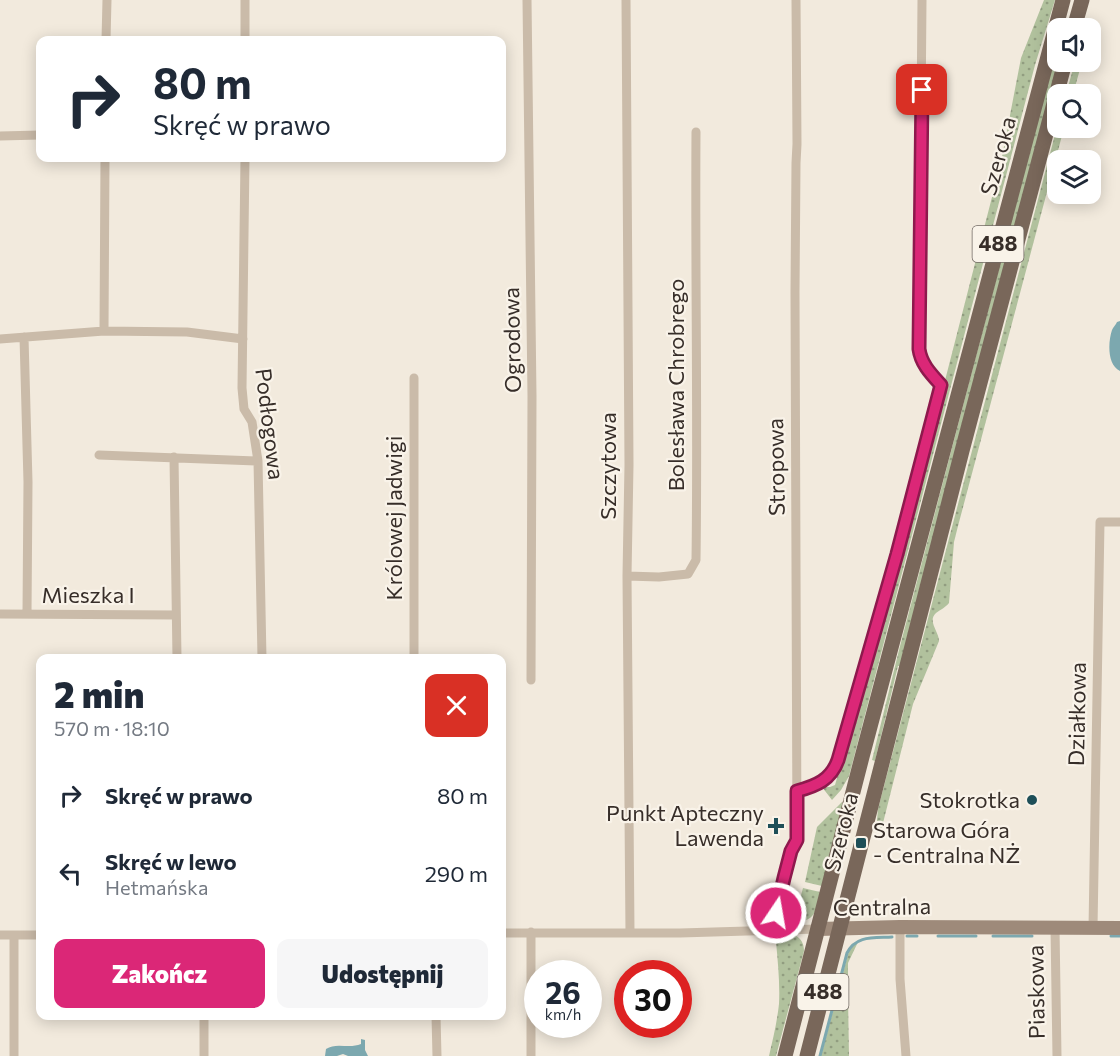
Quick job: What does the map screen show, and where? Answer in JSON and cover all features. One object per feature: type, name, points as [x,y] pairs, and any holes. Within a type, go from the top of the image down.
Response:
[{"type":"main road","name":"Szeroka","points":[[785,1056],[1063,0]]},
{"type":"main road","points":[[1077,18],[1082,0]]},
{"type":"main road","name":"Szeroka","points":[[807,1056],[956,474],[1062,72]]},
{"type":"street","points":[[106,36],[107,0]]},
{"type":"street","points":[[245,0],[245,36]]},
{"type":"street","name":"Ogrodowa","points":[[527,0],[532,396],[531,680]]},
{"type":"street","name":"Szczytowa","points":[[626,0],[630,932]]},
{"type":"street","name":"Stropowa","points":[[774,930],[784,878],[791,851],[797,840],[796,0]]},
{"type":"street","points":[[797,791],[826,778],[833,772],[838,760],[897,554],[941,385],[926,367],[919,349],[922,0]]},
{"type":"street","name":"Bolesława Chrobrego","points":[[627,576],[659,577],[688,574],[696,560],[696,132]]},
{"type":"street","points":[[0,136],[36,135]]},
{"type":"street","points":[[104,331],[105,162]]},
{"type":"street","name":"Podłogowa","points":[[245,162],[242,388],[244,409],[252,422],[258,461],[262,654]]},
{"type":"street","points":[[0,339],[104,331],[187,332],[243,339]]},
{"type":"street","points":[[24,337],[28,482],[27,614]]},
{"type":"street","name":"Królowej Jadwigi","points":[[414,378],[414,654]]},
{"type":"street","points":[[99,454],[258,461]]},
{"type":"street","points":[[174,457],[177,654]]},
{"type":"street","name":"Działkowa","points":[[1094,928],[1100,522],[1120,522]]},
{"type":"street","name":"Mieszka I","points":[[0,614],[176,615]]},
{"type":"street","name":"Centralna","points":[[506,933],[680,933],[840,927],[1120,928]]},
{"type":"street","points":[[900,927],[900,980],[906,1056]]},
{"type":"street","name":"Piaskowa","points":[[1055,928],[1056,1056]]},
{"type":"street","points":[[531,932],[531,1056]]},
{"type":"street","points":[[0,935],[36,935]]},
{"type":"street","points":[[14,935],[14,1056]]},
{"type":"street","points":[[204,1020],[204,1056]]},
{"type":"street","points":[[436,1020],[437,1056]]},
{"type":"green space","points":[[1044,0],[1055,0],[1049,18],[1047,18],[1047,26],[849,776],[832,800],[822,787],[835,785],[930,439],[1001,162],[1021,58]]},
{"type":"green space","points":[[1050,72],[1055,72],[1052,84],[1047,84]]},
{"type":"green space","points":[[1072,72],[1079,72],[1076,84],[1069,84]]},
{"type":"green space","points":[[1047,85],[1047,104],[900,666],[898,666],[875,761],[872,760]]},
{"type":"green space","points":[[1054,138],[1061,138],[1058,150],[1051,150]]},
{"type":"green space","points":[[1047,165],[1047,192],[954,542],[949,603],[936,613],[933,619],[939,641],[913,704],[881,831],[876,831],[878,809]]},
{"type":"green space","points":[[842,802],[822,886],[805,882],[817,827]]},
{"type":"green space","points":[[803,888],[820,892],[817,905],[811,917],[794,923],[788,918],[783,907],[788,904],[798,906]]},
{"type":"green space","points":[[793,934],[801,941],[804,951],[776,1056],[769,1056],[779,1004],[776,942],[781,936]]},
{"type":"green space","points":[[858,942],[848,963],[848,986],[845,988],[844,999],[846,1003],[848,996],[849,1056],[821,1056],[848,954],[851,947]]},
{"type":"water","points":[[1120,321],[1120,371],[1113,364],[1109,347],[1112,330]]},
{"type":"water","points":[[361,1039],[365,1040],[365,1050],[368,1056],[343,1054],[325,1056],[326,1049],[330,1047],[361,1044]]},
{"type":"waterway","points":[[907,936],[917,936]]},
{"type":"waterway","points":[[938,936],[976,936]]},
{"type":"waterway","points":[[993,936],[1032,936]]},
{"type":"waterway","points":[[1111,936],[1120,936]]},
{"type":"waterway","points":[[820,1056],[847,953],[860,940],[892,937]]},
{"type":"place","name":"Stokrotka","points":[[1032,800]]},
{"type":"place","name":"Punkt Apteczny Lawenda","points":[[776,826]]},
{"type":"place","name":"Starowa Góra - Centralna NŻ","points":[[861,843]]},
{"type":"route","points":[[776,913],[791,851],[797,840],[797,791],[819,783],[833,772],[836,766],[897,554],[941,385],[926,367],[919,349],[922,90]]}]
